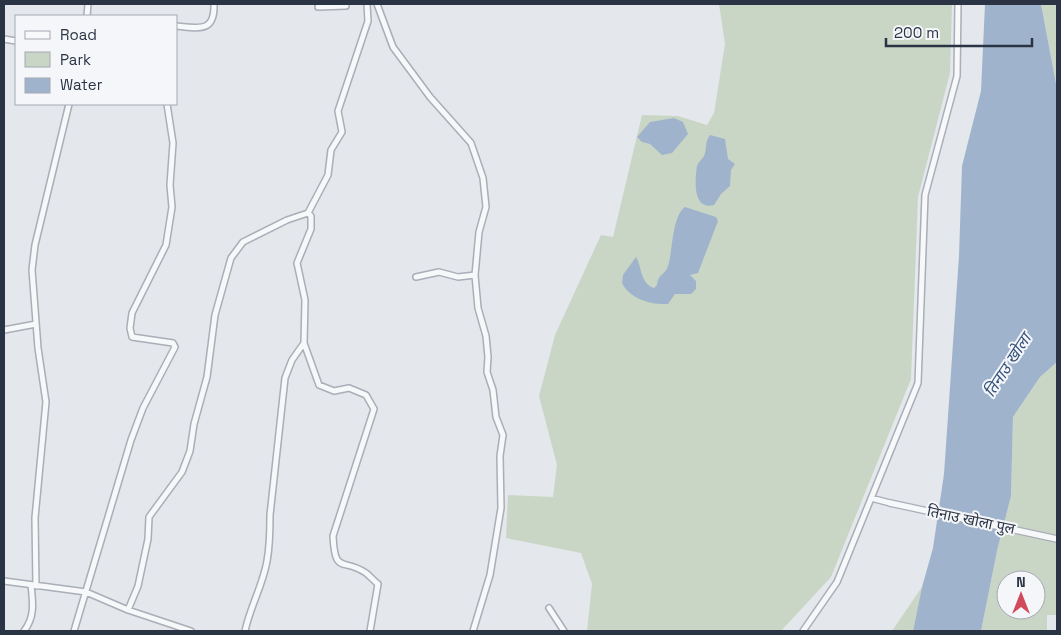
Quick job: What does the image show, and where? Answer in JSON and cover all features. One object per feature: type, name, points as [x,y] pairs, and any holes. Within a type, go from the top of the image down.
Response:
[{"type":"street","points":[[178,26],[204,28],[211,23],[214,17],[214,4]]},
{"type":"street","points":[[318,7],[346,6],[346,4]]},
{"type":"street","points":[[128,610],[138,586],[148,539],[149,517],[182,472],[190,451],[194,424],[207,377],[215,314],[231,258],[243,242],[287,220],[308,213],[328,175],[331,150],[342,132],[338,111],[368,21],[367,4]]},
{"type":"street","points":[[377,4],[393,47],[430,97],[471,143],[483,178],[486,207],[478,232],[475,275],[478,308],[488,350],[487,372],[493,390],[495,410],[503,435],[499,528],[490,575],[473,631]]},
{"type":"street","points":[[803,631],[837,582],[918,383],[925,195],[957,76],[958,4]]},
{"type":"street","points":[[24,631],[30,624],[33,611],[35,518],[46,402],[36,324],[32,270],[35,245],[69,105]]},
{"type":"street","points":[[74,631],[142,408],[175,347],[173,343],[167,341],[132,337],[130,328],[138,299],[166,244],[172,207],[170,185],[173,143],[167,105]]},
{"type":"street","points":[[308,213],[311,216],[311,230],[297,263],[305,300],[304,343],[319,385],[334,391],[349,388],[366,395],[374,410],[333,536],[334,555],[342,565],[365,572],[378,584],[370,631]]},
{"type":"street","points":[[416,277],[439,272],[458,277],[475,275]]},
{"type":"street","points":[[4,330],[36,324]]},
{"type":"street","points":[[244,631],[249,611],[267,563],[271,536],[270,515],[285,378],[292,360],[304,343]]},
{"type":"street","points":[[871,498],[890,503]]},
{"type":"street","name":"तिनाउ खोला पुल","points":[[890,503],[1055,538]]},
{"type":"street","points":[[4,581],[86,592],[128,610],[191,631]]},
{"type":"street","points":[[549,608],[564,631]]},
{"type":"green space","points":[[719,4],[952,4],[950,73],[918,197],[911,379],[831,577],[781,631],[587,631],[592,584],[581,553],[506,538],[508,495],[553,497],[557,465],[539,396],[555,335],[601,235],[613,237],[642,115],[678,116],[707,125],[714,113],[725,44]]},
{"type":"green space","points":[[1041,4],[1057,4],[1057,89]]},
{"type":"green space","points":[[1057,362],[1057,615],[1047,615],[1047,631],[981,631],[997,551],[1011,496],[1013,417],[1040,377]]},
{"type":"green space","points":[[922,587],[913,631],[892,631]]},
{"type":"water","name":"तिनाउ खोला","points":[[985,4],[1041,4],[1057,89],[1057,362],[1040,377],[1013,417],[1011,496],[997,551],[981,631],[913,631],[922,587],[933,548],[944,474],[959,256],[962,166],[981,91]]},
{"type":"water","points":[[674,118],[683,122],[688,134],[672,153],[662,155],[650,144],[642,142],[637,137],[650,122]]},
{"type":"water","points":[[710,135],[725,139],[728,159],[735,164],[731,170],[730,186],[721,194],[714,205],[707,206],[698,199],[696,178],[697,166],[704,155]]},
{"type":"water","points":[[685,207],[716,217],[718,221],[698,273],[690,275],[696,281],[696,289],[691,294],[675,294],[668,304],[648,302],[636,297],[622,283],[623,275],[636,257],[644,279],[649,286],[654,288],[657,285],[668,266],[675,225],[681,211]]}]
